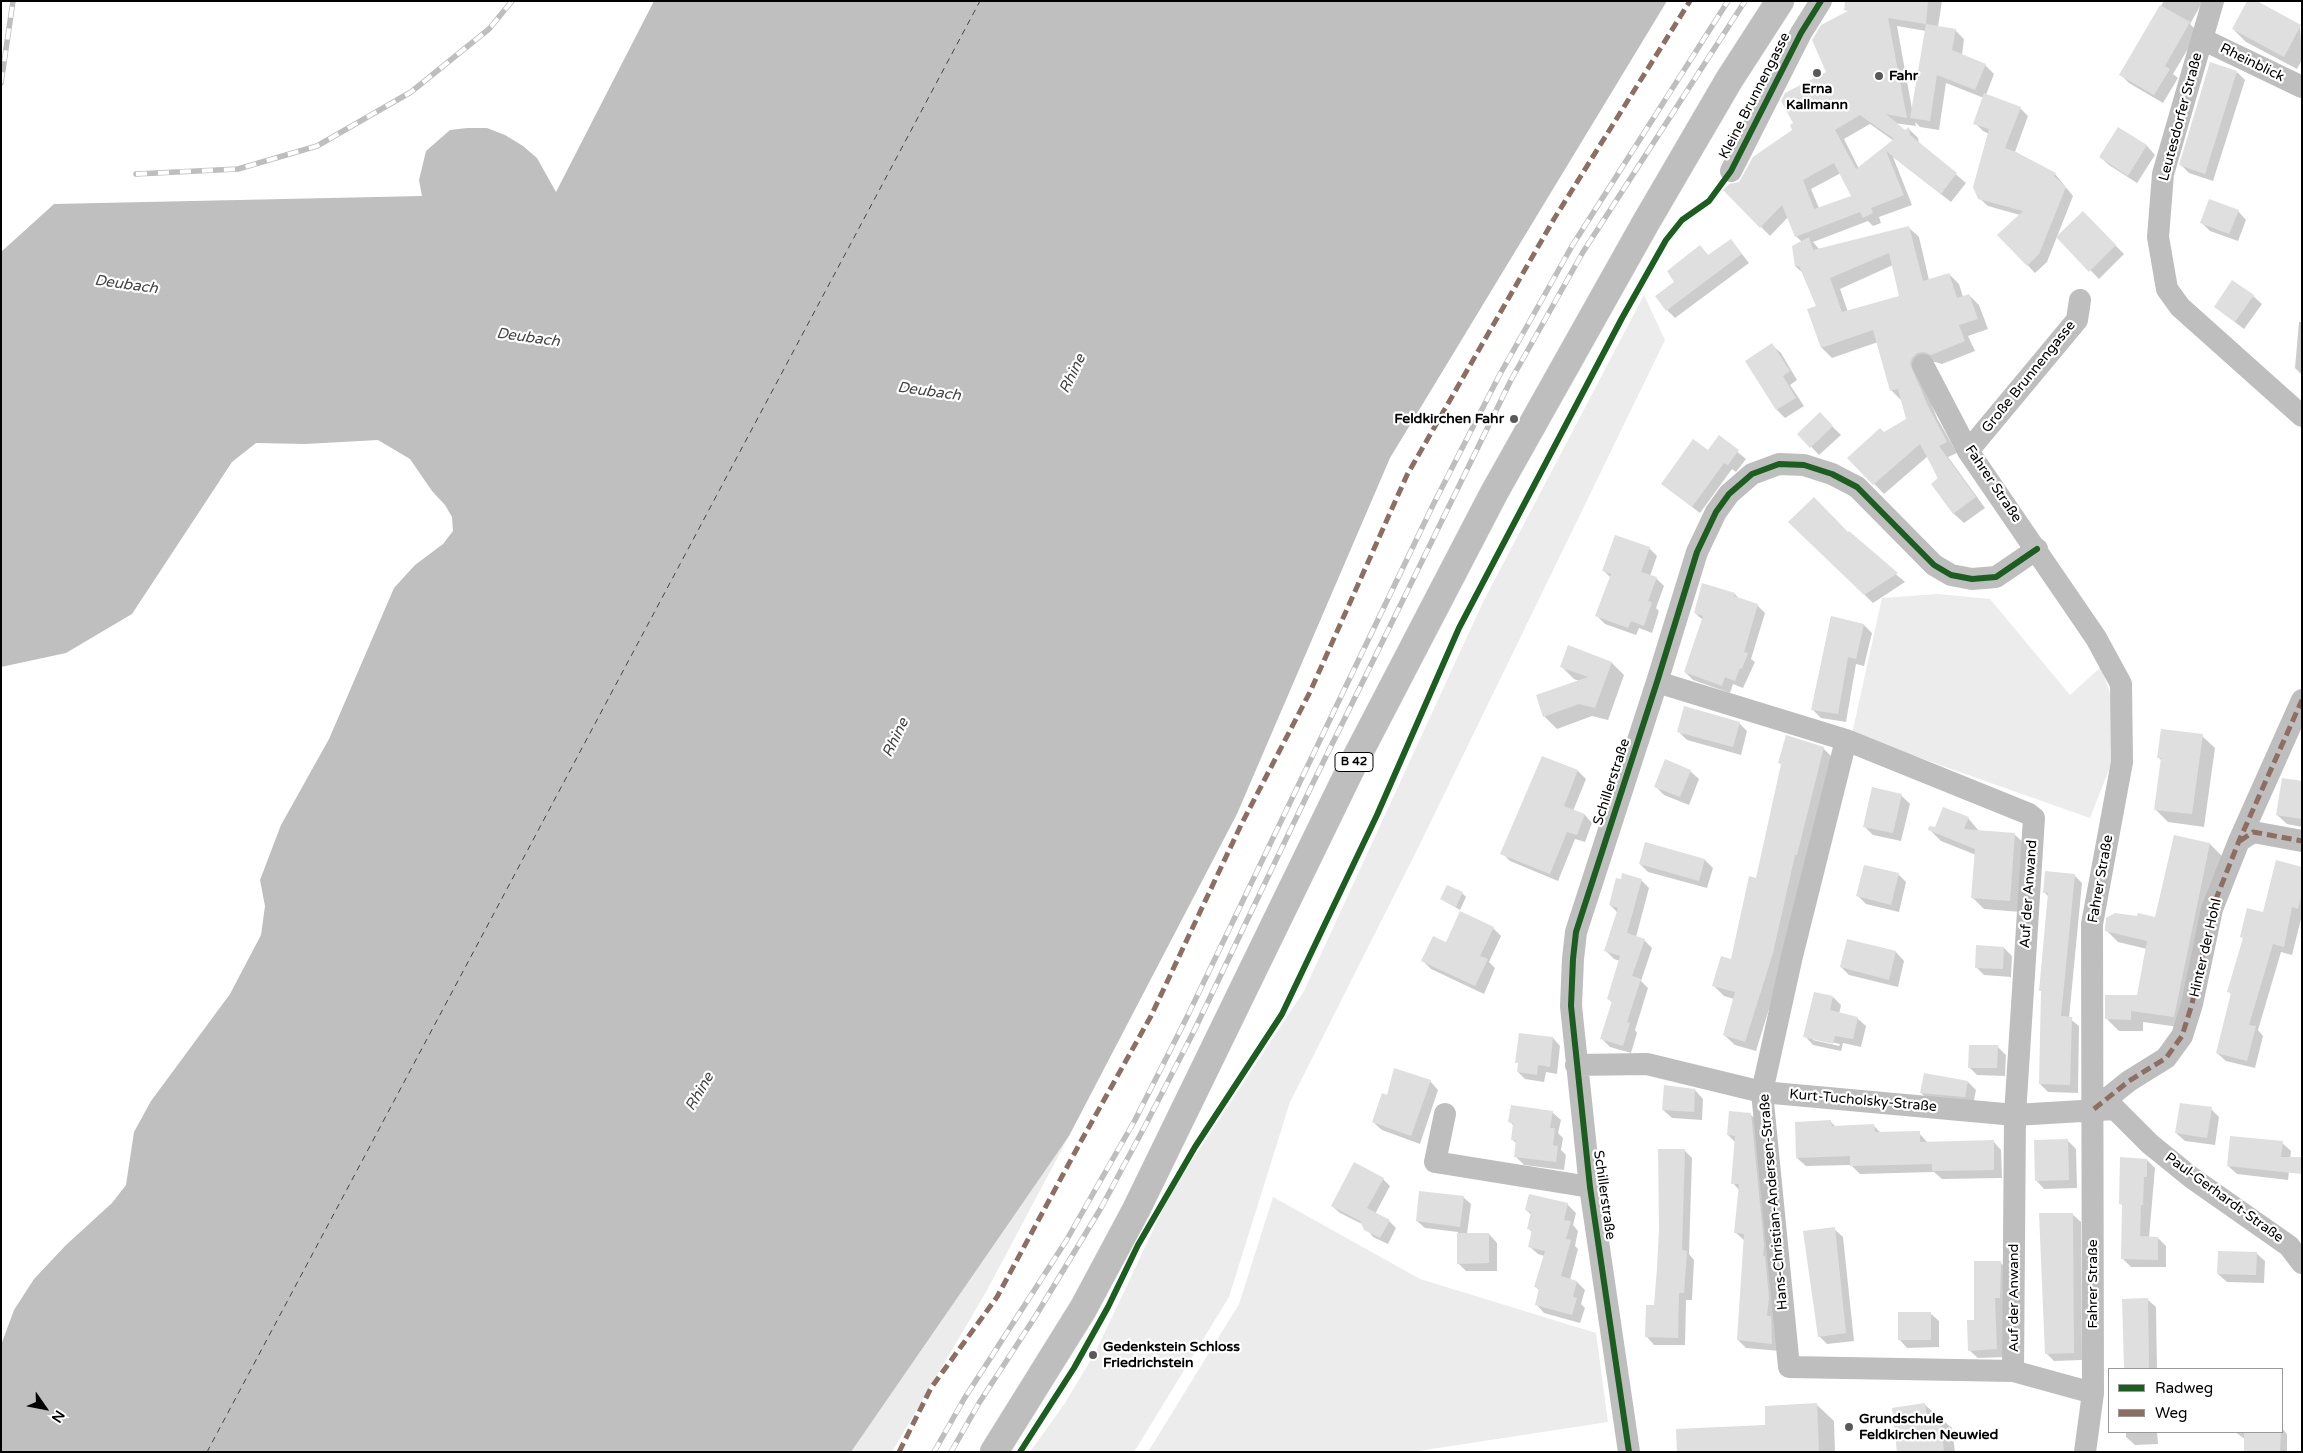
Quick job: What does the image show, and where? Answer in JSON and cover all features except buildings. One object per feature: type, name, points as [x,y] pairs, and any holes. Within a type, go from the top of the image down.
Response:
[{"type":"main road","name":"B 42","points":[[994,1452],[1083,1309],[1136,1210],[1353,764],[1489,501],[1574,346],[1729,80],[1780,1]]},
{"type":"street","name":"Kleine Brunnengasse","points":[[1731,171],[1801,33],[1821,1]]},
{"type":"street","name":"Leutesdorfer Straße","points":[[2213,1],[2162,174],[2158,237],[2167,289],[2180,307],[2302,416]]},
{"type":"street","name":"Rheinblick","points":[[2202,39],[2302,87]]},
{"type":"street","name":"Große Brunnengasse","points":[[1968,451],[2077,320],[2080,300]]},
{"type":"street","name":"Fahrer Straße","points":[[1923,365],[1968,451],[2037,549],[2096,638],[2121,684],[2122,762],[2092,924],[2094,1109],[2093,1393],[2085,1452]]},
{"type":"street","name":"Schillerstraße","points":[[1629,1452],[1590,1187],[1570,1006],[1576,932],[1697,552],[1716,512],[1729,494],[1752,474],[1779,464],[1804,465],[1832,474],[1857,488],[1934,565],[1951,575],[1972,579],[1996,577],[2037,549]]},
{"type":"street","name":"Auf der Anwand","points":[[1657,682],[1846,740],[2029,814],[2034,818],[2015,1116],[2013,1371]]},
{"type":"street","name":"Hinter der Hohl","points":[[2094,1109],[2129,1081],[2166,1058],[2182,1036],[2192,1004],[2212,909],[2239,841],[2302,700]]},
{"type":"street","name":"Hans-Christian-Andersen-Straße","points":[[1846,740],[1792,956],[1762,1092],[1789,1367],[2013,1371],[2093,1393]]},
{"type":"street","points":[[2239,841],[2253,832],[2302,841]]},
{"type":"street","name":"Kurt-Tucholsky-Straße","points":[[1576,1065],[1647,1064],[1762,1092],[2015,1116],[2094,1109]]},
{"type":"street","name":"Paul-Gerhardt-Straße","points":[[2094,1109],[2115,1109],[2150,1144],[2192,1178],[2289,1246],[2302,1263]]},
{"type":"street","points":[[1444,1114],[1435,1162],[1590,1187]]},
{"type":"shaded area","points":[[1644,295],[1665,340],[1417,850],[1290,1102],[1229,1297],[1134,1452],[1030,1452],[1065,1403],[1096,1351],[1171,1192],[1304,991],[1483,602]]},
{"type":"shaded area","points":[[1938,594],[1990,599],[2070,695],[2101,667],[2113,702],[2112,762],[2090,818],[1852,734],[1882,598]]},
{"type":"shaded area","points":[[1069,1136],[986,1292],[892,1452],[851,1452]]},
{"type":"shaded area","points":[[1273,1197],[1420,1279],[1596,1333],[1608,1422],[1412,1452],[1148,1452],[1239,1304]]},
{"type":"water","points":[[654,1],[1667,1],[1390,458],[1237,814],[1069,1136],[851,1452],[1,1452],[1,1345],[14,1310],[34,1279],[66,1245],[112,1203],[126,1185],[134,1132],[151,1101],[230,994],[261,935],[265,906],[260,880],[281,825],[329,739],[394,588],[415,565],[443,544],[453,531],[452,517],[445,505],[432,491],[410,459],[378,440],[305,444],[256,443],[232,462],[132,614],[66,653],[1,667],[1,252],[54,204],[422,196],[419,180],[426,151],[450,130],[467,128],[487,128],[505,135],[523,146],[537,158],[556,192]]},
{"type":"ferry route","points":[[207,1452],[980,1]]},
{"type":"railway","points":[[1,83],[13,1]]},
{"type":"railway","points":[[136,174],[238,169],[317,146],[411,92],[489,29],[512,1]]},
{"type":"railway","points":[[934,1452],[964,1399],[1066,1241],[1135,1120],[1187,1017],[1433,505],[1499,376],[1572,246],[1728,1]]},
{"type":"railway","points":[[951,1452],[979,1403],[1035,1317],[1101,1208],[1145,1126],[1193,1033],[1312,785],[1511,380],[1583,252],[1745,1]]},
{"type":"marked path","points":[[899,1452],[931,1388],[997,1297],[1151,1016],[1241,825],[1310,692],[1407,475],[1554,219],[1690,1]]},
{"type":"marked path","points":[[2094,1109],[2129,1081],[2166,1058],[2182,1036],[2192,1004],[2212,909],[2239,841],[2302,700]]},
{"type":"marked path","points":[[2240,841],[2253,832],[2302,841]]},
{"type":"cycle path","points":[[1020,1452],[1074,1368],[1108,1307],[1138,1245],[1195,1147],[1282,1014],[1377,815],[1459,628],[1622,318],[1666,240],[1682,220],[1709,201],[1731,171],[1801,33],[1821,1]]},
{"type":"cycle path","points":[[1629,1452],[1590,1187],[1571,1006],[1573,959],[1576,932],[1697,552],[1716,512],[1729,494],[1752,474],[1779,464],[1804,465],[1832,474],[1857,487],[1934,565],[1951,575],[1972,579],[1996,577],[2037,549]]},
{"type":"place","name":"Erna Kallmann","points":[[1817,73]]},
{"type":"place","name":"Fahr","points":[[1879,76]]},
{"type":"place","name":"Feldkirchen Fahr","points":[[1514,419]]},
{"type":"place","name":"Gedenkstein Schloss Friedrichstein","points":[[1093,1355]]},
{"type":"place","name":"Grundschule Feldkirchen Neuwied","points":[[1849,1427]]},
{"type":"water label","name":"Deubach","points":[[126,285]]},
{"type":"water label","name":"Deubach","points":[[528,338]]},
{"type":"water label","name":"Rhine","points":[[1073,374]]},
{"type":"water label","name":"Deubach","points":[[929,392]]},
{"type":"water label","name":"Rhine","points":[[896,738]]},
{"type":"water label","name":"Rhine","points":[[700,1092]]}]
